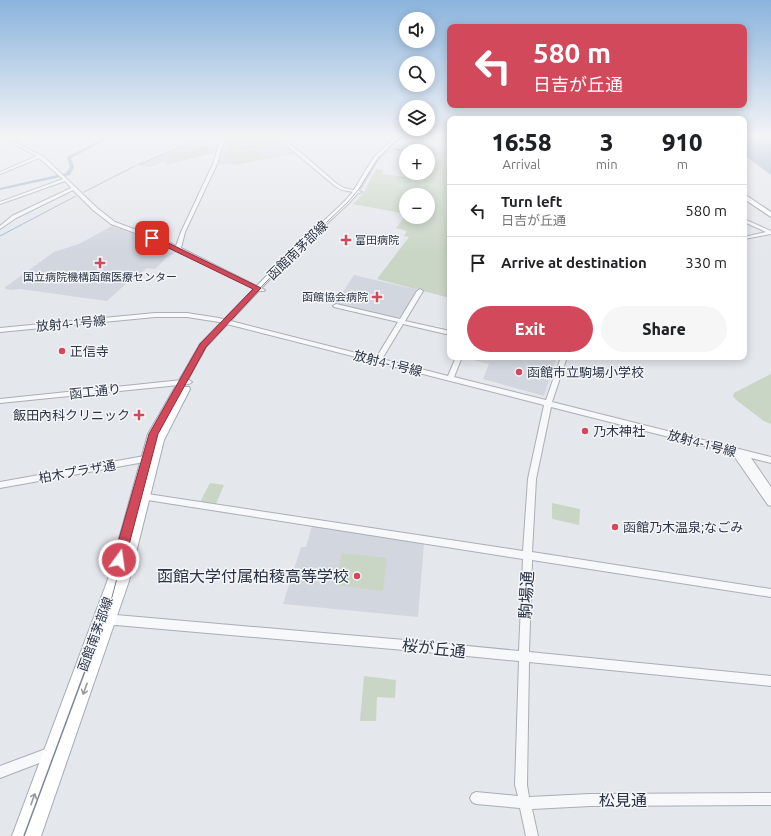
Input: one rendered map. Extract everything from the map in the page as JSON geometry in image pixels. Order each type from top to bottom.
[{"type":"main road","name":"函館南茅部線","points":[[358,192],[368,174]]},
{"type":"main road","name":"函館南茅部線","points":[[20,836],[98,626],[140,496],[150,458],[186,382],[209,347],[228,322],[358,192],[370,174]]},
{"type":"main road","points":[[747,198],[771,215]]},
{"type":"main road","name":"函館南茅部線","points":[[33,836],[123,580],[140,496]]},
{"type":"street","points":[[60,174],[95,209],[114,224],[164,242],[260,289]]},
{"type":"street","points":[[178,249],[183,232],[210,174]]},
{"type":"street","points":[[323,174],[336,185],[358,192]]},
{"type":"street","points":[[0,203],[63,177]]},
{"type":"street","points":[[0,228],[14,217],[74,188]]},
{"type":"street","points":[[747,221],[771,233]]},
{"type":"street","points":[[747,237],[771,233]]},
{"type":"street","points":[[378,360],[420,291]]},
{"type":"street","points":[[336,306],[447,332]]},
{"type":"street","name":"放射4-1号線","points":[[0,330],[168,315],[196,316],[228,322],[771,460]]},
{"type":"street","points":[[450,378],[458,360]]},
{"type":"street","name":"駒場通","points":[[532,836],[521,786],[524,657],[532,479],[548,404],[563,360]]},
{"type":"street","name":"函工通り","points":[[0,401],[186,382]]},
{"type":"street","points":[[735,451],[771,503]]},
{"type":"street","points":[[744,453],[771,493]]},
{"type":"street","name":"柏木プラザ通","points":[[0,485],[150,458]]},
{"type":"street","points":[[140,496],[771,593]]},
{"type":"street","name":"桜が丘通","points":[[98,626],[109,621],[116,620],[317,637],[771,681]]},
{"type":"street","points":[[0,772],[50,753],[63,750]]},
{"type":"street","name":"松見通","points":[[476,798],[525,803],[590,800],[771,799]]},
{"type":"shaded area","name":"国立病院機構函館医療センター","points":[[112,226],[177,252],[166,258],[155,269],[147,268],[132,281],[129,281],[107,301],[20,289],[10,290],[4,288],[54,252],[79,244]]},
{"type":"shaded area","name":"函館協会病院","points":[[354,275],[418,290],[400,317],[395,318],[335,304]]},
{"type":"shaded area","name":"函館市立駒場小学校","points":[[474,360],[556,360],[544,396],[483,379],[489,364]]},
{"type":"shaded area","name":"函館大学付属柏稜高等学校","points":[[312,526],[424,543],[418,617],[283,604],[301,547],[306,547]]},
{"type":"green space","points":[[373,174],[399,176],[399,180],[435,180],[435,174],[447,174],[447,297],[377,279],[409,237],[404,236],[407,231],[396,228],[399,224],[435,224],[435,188],[399,188],[399,213],[353,204],[363,194]]},
{"type":"green space","points":[[771,374],[771,424],[764,421],[736,400],[733,396],[734,393]]},
{"type":"green space","points":[[210,483],[224,485],[216,504],[200,502]]},
{"type":"green space","points":[[552,503],[580,509],[579,525],[552,519]]},
{"type":"green space","points":[[342,553],[387,558],[383,591],[335,585]]},
{"type":"green space","points":[[364,676],[396,680],[395,698],[377,697],[376,721],[360,721]]},
{"type":"waterway","points":[[0,189],[68,174]]},
{"type":"waterway","points":[[84,192],[119,174]]},
{"type":"waterway","points":[[0,236],[76,196]]},
{"type":"tram line","points":[[104,618],[112,597],[155,435],[207,344],[286,261],[348,202],[359,189],[368,174]]},
{"type":"tram line","points":[[24,836],[105,617]]},
{"type":"place","name":"富田病院","points":[[346,240]]},
{"type":"place","name":"国立病院機構函館医療センター","points":[[100,263]]},
{"type":"place","name":"函館協会病院","points":[[377,297]]},
{"type":"place","name":"正信寺","points":[[62,351]]},
{"type":"place","name":"函館市立駒場小学校","points":[[519,372]]},
{"type":"place","name":"飯田內科クリニック","points":[[139,415]]},
{"type":"place","name":"乃木神社","points":[[585,431]]},
{"type":"place","name":"函館乃木温泉;なごみ","points":[[615,527]]},
{"type":"place","name":"函館大学付属柏稜高等学校","points":[[357,576]]},
{"type":"route","points":[[119,560],[153,434],[203,346],[216,330],[257,288],[164,242],[152,238]]}]
